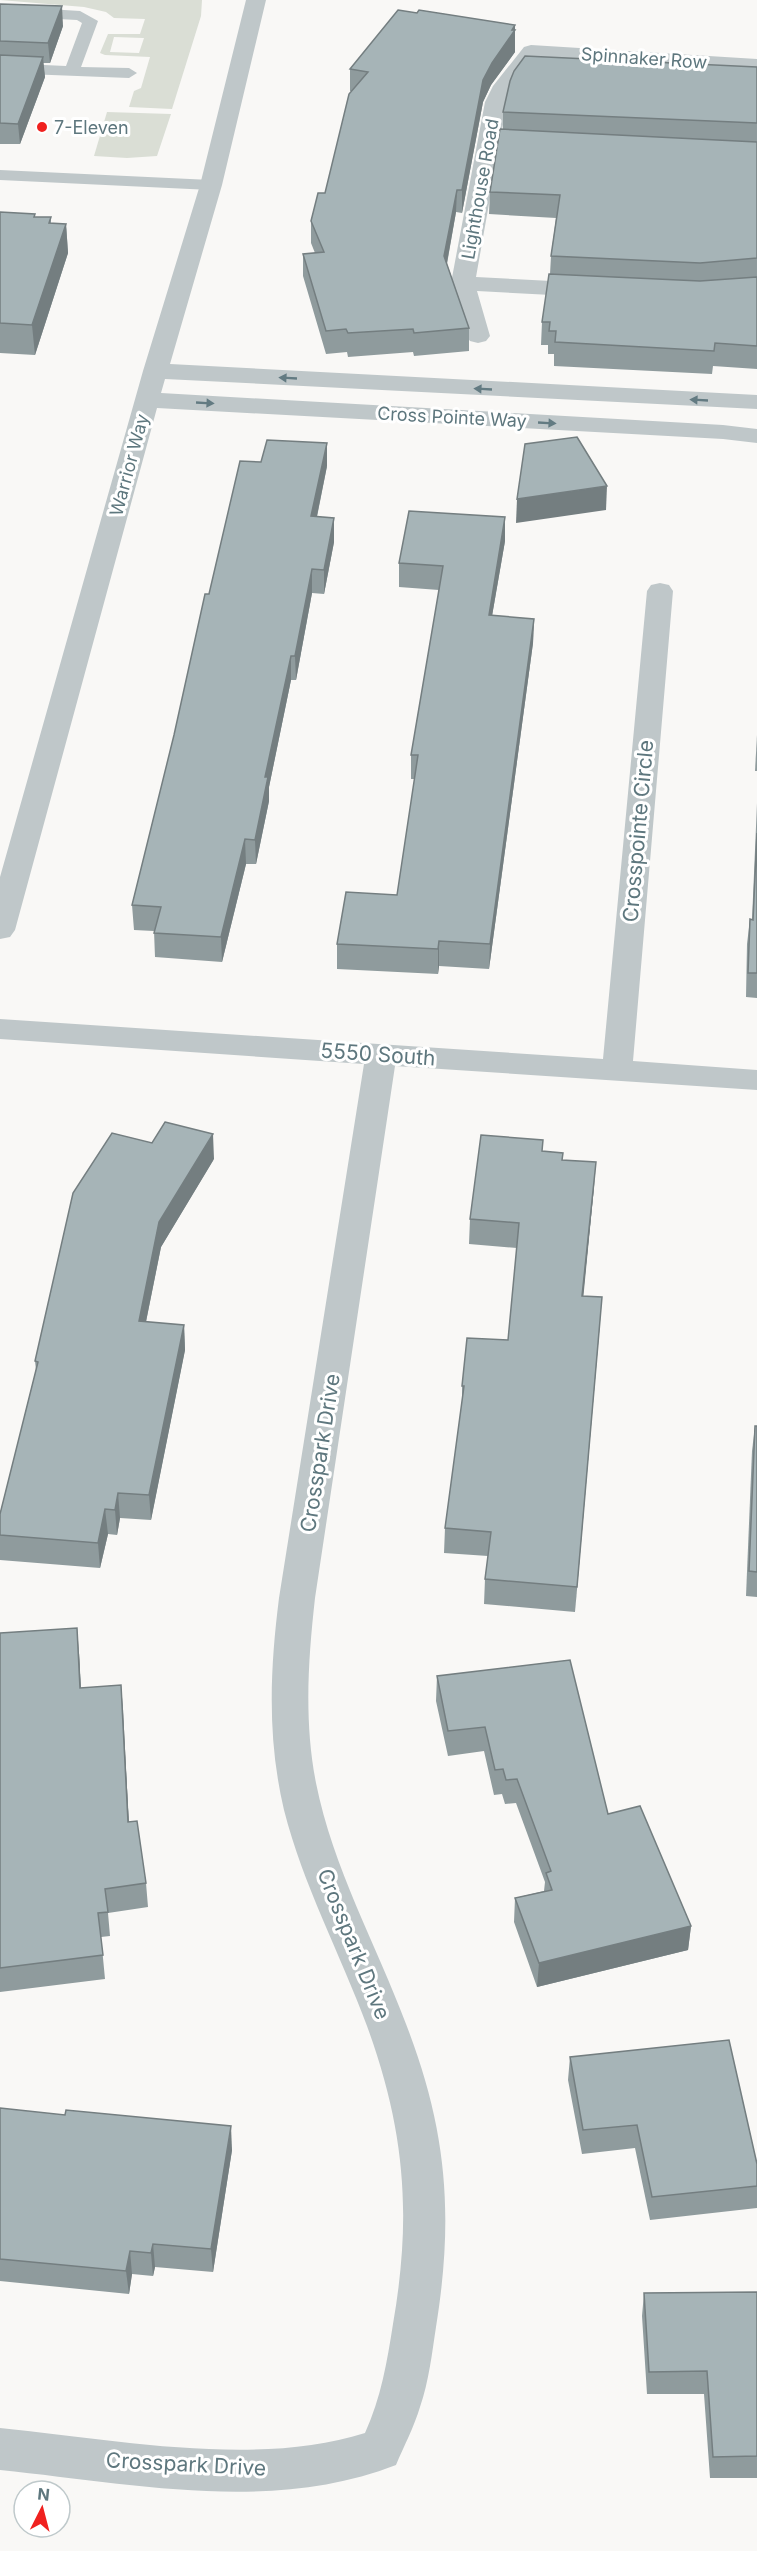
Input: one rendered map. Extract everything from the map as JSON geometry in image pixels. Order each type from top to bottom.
[{"type":"street","name":"Warrior Way","points":[[0,930],[155,371],[211,185],[256,0]]},
{"type":"street","name":"Spinnaker Row","points":[[531,51],[757,65]]},
{"type":"street","name":"Lighthouse Road","points":[[478,336],[463,283],[488,142],[496,102],[501,91],[531,51]]},
{"type":"street","points":[[488,142],[511,143]]},
{"type":"street","points":[[463,283],[616,291]]},
{"type":"street","name":"Cross Pointe Way","points":[[155,371],[757,402]]},
{"type":"street","name":"Cross Pointe Way","points":[[147,400],[757,436]]},
{"type":"street","name":"Crosspointe Circle","points":[[617,1070],[660,591]]},
{"type":"street","name":"5550 South","points":[[0,1029],[757,1080]]},
{"type":"street","name":"Crosspark Drive","points":[[0,2449],[208,2469],[267,2470],[326,2465],[380,2450],[399,2407],[413,2339],[426,2244],[423,2166],[414,2113],[397,2054],[363,1965],[327,1881],[310,1828],[297,1775],[291,1726],[289,1681],[297,1598],[381,1054]]},
{"type":"lane","points":[[0,11],[20,19],[58,20],[80,16],[90,21],[72,71]]},
{"type":"lane","points":[[2,63],[42,62],[72,71],[129,73]]},
{"type":"lane","points":[[0,175],[211,185]]},
{"type":"shaded area","points":[[0,0],[202,0],[201,16],[172,109],[129,107],[134,91],[141,88],[150,57],[100,53],[108,34],[140,34],[145,19],[114,18],[106,12],[84,7]],"holes":[[[114,37],[144,38],[139,53],[110,52]]]},
{"type":"shaded area","points":[[107,112],[171,114],[157,156],[127,158],[94,156]]},
{"type":"building","points":[[0,4],[62,6],[48,43],[0,41]]},
{"type":"building","points":[[398,10],[417,13],[419,10],[515,25],[512,30],[515,30],[483,80],[462,190],[457,190],[444,256],[469,328],[414,333],[413,329],[348,333],[346,329],[326,331],[303,254],[324,252],[311,221],[318,193],[325,193],[349,94],[368,72],[350,69]]},
{"type":"building","points":[[0,55],[43,57],[18,124],[0,123]]},
{"type":"building","points":[[525,56],[757,67],[757,123],[503,112],[510,81]]},
{"type":"building","points":[[500,129],[757,142],[757,258],[700,263],[551,256],[560,195],[490,192]]},
{"type":"building","points":[[0,212],[35,214],[34,217],[51,217],[49,223],[66,224],[32,325],[0,323]]},
{"type":"building","points":[[549,274],[700,281],[757,277],[757,346],[715,343],[714,351],[555,342],[556,331],[549,331],[550,322],[542,322]]},
{"type":"building","points":[[577,437],[607,486],[517,499],[525,444]]},
{"type":"building","points":[[267,440],[327,443],[311,516],[334,518],[324,570],[312,569],[295,656],[291,656],[265,777],[268,777],[255,840],[245,839],[221,937],[154,933],[161,907],[132,905],[174,735],[205,594],[209,594],[240,461],[261,462]]},
{"type":"building","points":[[409,511],[505,517],[489,615],[534,619],[490,944],[439,941],[438,949],[337,944],[346,892],[397,895],[418,755],[411,755],[443,566],[399,563]]},
{"type":"building","points":[[757,833],[757,973],[748,973],[750,919],[753,920]]},
{"type":"building","points":[[165,1122],[213,1134],[159,1222],[139,1321],[184,1325],[149,1495],[118,1493],[115,1510],[105,1509],[98,1543],[0,1535],[0,1514],[38,1362],[35,1361],[73,1193],[112,1133],[152,1143]]},
{"type":"building","points":[[481,1135],[543,1140],[542,1151],[563,1153],[562,1160],[596,1162],[582,1296],[602,1297],[577,1587],[485,1579],[491,1532],[445,1528],[464,1386],[462,1386],[467,1338],[508,1340],[519,1223],[470,1219]]},
{"type":"building","points":[[755,1426],[757,1426],[757,1572],[749,1571]]},
{"type":"building","points":[[77,1628],[80,1688],[121,1685],[128,1822],[137,1821],[146,1883],[105,1889],[108,1912],[98,1913],[103,1955],[0,1968],[0,1633]]},
{"type":"building","points":[[570,1660],[608,1814],[640,1806],[691,1926],[539,1963],[515,1898],[552,1890],[546,1873],[551,1871],[517,1779],[506,1780],[503,1769],[495,1770],[485,1727],[448,1731],[437,1676]]},
{"type":"building","points":[[729,2040],[757,2164],[757,2186],[652,2197],[637,2125],[583,2130],[570,2057]]},
{"type":"building","points":[[0,2108],[65,2115],[66,2110],[231,2126],[211,2249],[153,2244],[151,2253],[130,2251],[126,2271],[0,2259]]},
{"type":"building","points":[[757,2292],[757,2456],[713,2457],[707,2371],[649,2372],[644,2293]]},
{"type":"place","name":"7-Eleven","points":[[42,127]]}]
